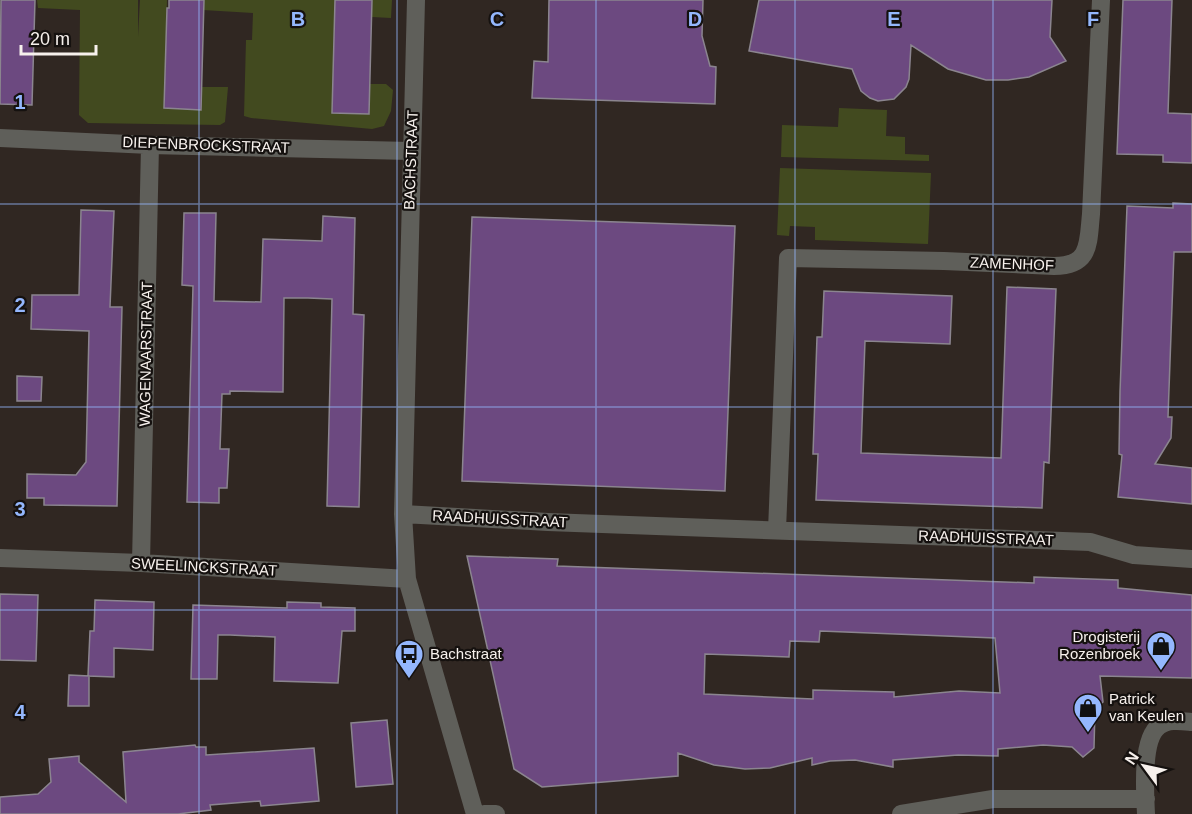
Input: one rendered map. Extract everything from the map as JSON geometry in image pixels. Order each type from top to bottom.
[{"type":"street","name":"BACHSTRAAT","points":[[416,0],[403,514],[407,579],[475,814]]},
{"type":"street","name":"ZAMENHOF","points":[[777,530],[788,258],[1054,266],[1070,265],[1082,258],[1087,249],[1091,214],[1101,0]]},
{"type":"street","name":"DIEPENBROCKSTRAAT","points":[[0,138],[411,151]]},
{"type":"street","name":"WAGENAARSTRAAT","points":[[141,563],[150,144]]},
{"type":"street","name":"RAADHUISSTRAAT","points":[[403,514],[548,522],[1090,542],[1134,555],[1192,559]]},
{"type":"street","name":"SWEELINCKSTRAAT","points":[[0,558],[141,563],[407,579]]},
{"type":"street","points":[[902,814],[993,799],[1146,806],[1148,745],[1152,734],[1168,721],[1192,722]]},
{"type":"street","points":[[484,814],[496,814]]},
{"type":"green space","points":[[37,0],[138,0],[138,37],[140,0],[167,0],[164,108],[200,109],[201,87],[228,87],[225,122],[220,125],[88,123],[79,115],[80,10],[38,8]]},
{"type":"green space","points":[[204,0],[335,0],[332,113],[369,114],[370,84],[386,84],[393,90],[391,111],[384,126],[372,129],[244,116],[246,40],[252,40],[253,13],[203,10]]},
{"type":"green space","points":[[372,0],[392,0],[391,18],[372,17]]},
{"type":"green space","points":[[839,108],[887,110],[886,136],[905,137],[905,154],[929,155],[929,161],[781,157],[782,125],[838,127]]},
{"type":"green space","points":[[780,168],[931,173],[928,244],[815,240],[815,227],[790,226],[789,236],[777,235]]},
{"type":"building","points":[[1,0],[35,0],[32,105],[0,104]]},
{"type":"building","points":[[169,0],[204,0],[201,110],[164,108]]},
{"type":"building","points":[[335,0],[372,0],[369,114],[332,113]]},
{"type":"building","points":[[549,0],[703,0],[702,36],[710,66],[716,67],[715,104],[532,98],[534,61],[548,62]]},
{"type":"building","points":[[759,0],[1052,0],[1050,37],[1066,61],[1029,77],[986,80],[948,69],[911,45],[909,79],[906,87],[894,99],[878,101],[861,91],[852,69],[749,51]]},
{"type":"building","points":[[1123,0],[1172,0],[1168,113],[1192,114],[1192,163],[1163,162],[1163,155],[1117,154]]},
{"type":"building","points":[[1173,203],[1192,204],[1192,252],[1174,252],[1168,417],[1172,417],[1171,438],[1155,464],[1192,468],[1192,504],[1118,497],[1122,455],[1119,454],[1120,392],[1127,206],[1173,208]]},
{"type":"building","points":[[81,210],[114,211],[110,307],[122,307],[117,506],[44,505],[44,498],[27,498],[27,474],[76,475],[86,462],[89,331],[31,329],[32,295],[79,295]]},
{"type":"building","points":[[184,213],[216,213],[214,301],[261,302],[263,239],[322,241],[323,216],[355,218],[353,314],[364,315],[359,507],[327,506],[332,299],[308,298],[284,298],[283,392],[230,391],[230,394],[222,394],[220,449],[229,449],[227,488],[219,488],[219,503],[187,502],[193,286],[182,285]]},
{"type":"building","points":[[472,217],[735,226],[725,491],[462,481]]},
{"type":"building","points":[[1007,287],[1056,289],[1049,463],[1044,462],[1042,508],[816,500],[818,454],[813,454],[817,337],[822,337],[824,291],[952,296],[950,344],[865,341],[861,453],[1001,458]]},
{"type":"building","points":[[17,376],[42,377],[41,401],[17,401]]},
{"type":"building","points":[[467,556],[558,559],[557,566],[1034,583],[1034,577],[1118,580],[1118,588],[1192,595],[1192,678],[1100,676],[1103,702],[1095,709],[1094,748],[1083,757],[1072,747],[1043,745],[998,749],[998,756],[958,755],[893,760],[893,767],[855,760],[830,761],[812,765],[812,758],[770,768],[745,769],[714,765],[678,753],[678,776],[542,787],[514,769]],"holes":[[[820,631],[995,638],[1000,693],[959,691],[894,697],[894,692],[813,690],[813,699],[704,694],[705,654],[789,657],[790,641],[819,642]]]},
{"type":"building","points":[[0,594],[38,595],[36,661],[0,660]]},
{"type":"building","points":[[95,600],[154,602],[153,650],[114,648],[114,677],[88,676],[90,631],[94,631]]},
{"type":"building","points":[[287,602],[321,603],[321,607],[355,608],[355,631],[342,631],[338,683],[274,681],[275,637],[230,635],[218,635],[217,679],[191,679],[193,605],[287,608]]},
{"type":"building","points":[[69,675],[89,676],[89,706],[68,706]]},
{"type":"building","points":[[387,720],[393,784],[356,787],[351,723]]},
{"type":"building","points":[[195,745],[206,747],[206,755],[314,748],[319,801],[261,806],[260,801],[210,805],[211,810],[178,814],[0,814],[0,797],[38,794],[51,782],[49,759],[79,756],[79,762],[126,802],[123,752]]},
{"type":"place","name":"Drogisterij Rozenbroek","points":[[1161,672]]},
{"type":"place","name":"Bachstraat","points":[[409,680]]},
{"type":"place","name":"Patrick van Keulen","points":[[1088,734]]}]
